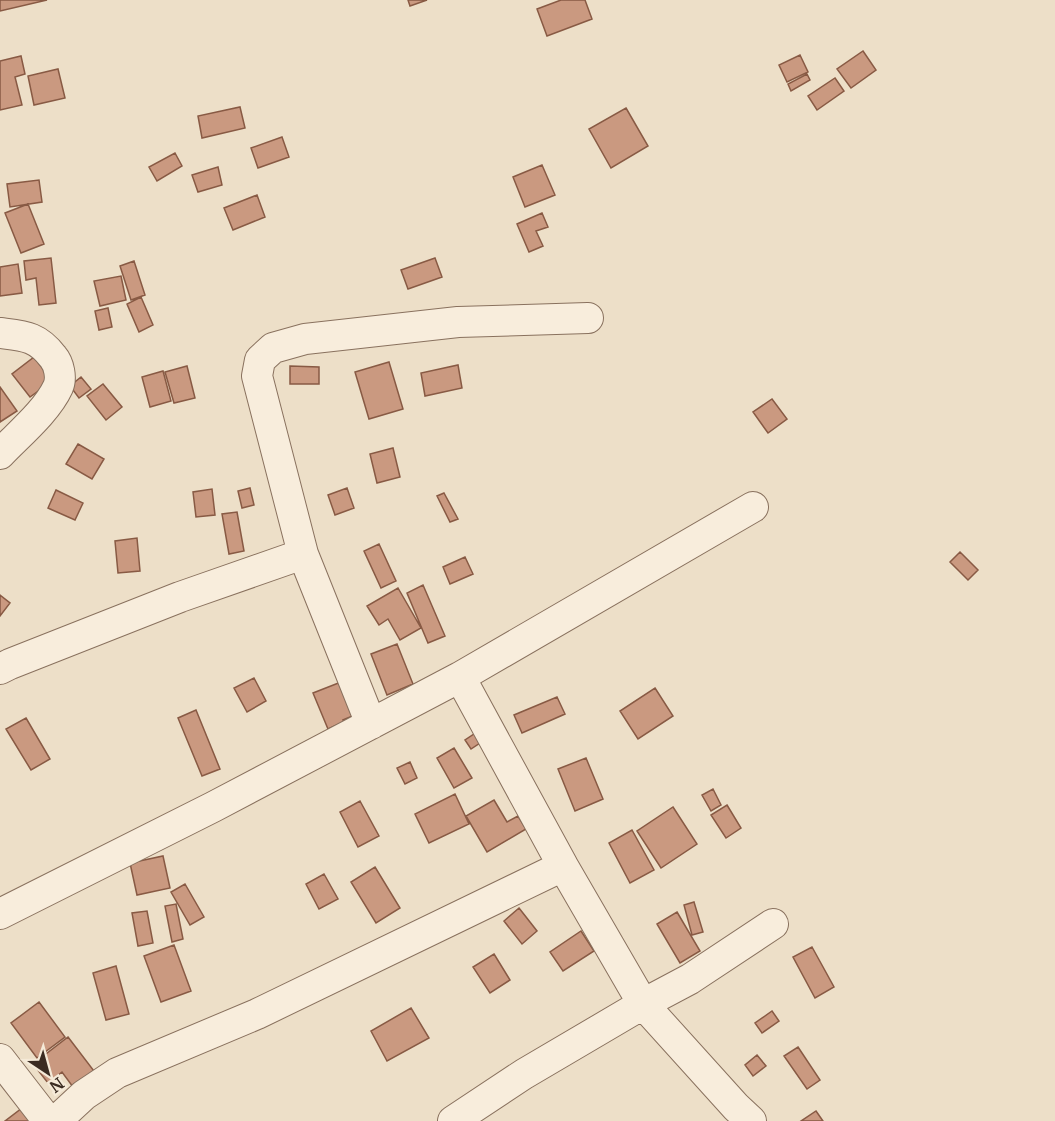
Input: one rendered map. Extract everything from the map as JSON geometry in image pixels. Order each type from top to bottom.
[{"type":"street","points":[[371,724],[303,554],[258,376],[260,360],[273,348],[305,339],[458,322],[588,318]]},
{"type":"street","points":[[0,333],[23,336],[43,345],[56,360],[60,372],[59,386],[42,411],[0,454]]},
{"type":"street","points":[[0,914],[213,807],[460,677],[753,507]]},
{"type":"street","points":[[0,669],[180,597],[303,554]]},
{"type":"street","points":[[460,677],[563,866],[643,1004],[751,1121]]},
{"type":"street","points":[[56,1121],[84,1095],[117,1073],[258,1014],[563,866]]},
{"type":"street","points":[[453,1121],[524,1074],[690,979],[773,924]]},
{"type":"street","points":[[0,1059],[48,1121]]},
{"type":"building","points":[[0,0],[47,0],[0,11]]},
{"type":"building","points":[[408,0],[427,0],[410,6]]},
{"type":"building","points":[[561,0],[585,0],[592,19],[547,36],[537,9]]},
{"type":"building","points":[[863,51],[876,70],[851,88],[837,69]]},
{"type":"building","points":[[800,55],[808,72],[787,82],[779,65]]},
{"type":"building","points":[[800,55],[808,72],[787,82],[779,65]]},
{"type":"building","points":[[21,56],[25,74],[15,77],[22,105],[0,110],[0,61]]},
{"type":"building","points":[[58,69],[65,98],[34,105],[28,76]]},
{"type":"building","points":[[58,69],[65,98],[34,105],[28,76]]},
{"type":"building","points":[[807,74],[810,80],[791,91],[788,84]]},
{"type":"building","points":[[807,74],[810,80],[791,91],[788,84]]},
{"type":"building","points":[[835,78],[844,91],[817,110],[808,96]]},
{"type":"building","points":[[835,78],[844,91],[817,110],[808,96]]},
{"type":"building","points":[[240,107],[245,128],[202,138],[198,116]]},
{"type":"building","points":[[626,108],[648,146],[611,168],[589,129]]},
{"type":"building","points":[[282,137],[289,157],[258,168],[251,148]]},
{"type":"building","points":[[282,137],[289,157],[258,168],[251,148]]},
{"type":"building","points":[[175,153],[182,166],[157,181],[149,167]]},
{"type":"building","points":[[542,165],[555,195],[525,207],[513,177]]},
{"type":"building","points":[[218,167],[222,185],[198,192],[192,175]]},
{"type":"building","points":[[218,167],[222,185],[198,192],[192,175]]},
{"type":"building","points":[[39,180],[42,202],[10,207],[7,184]]},
{"type":"building","points":[[257,195],[265,217],[233,230],[224,208]]},
{"type":"building","points":[[257,195],[265,217],[233,230],[224,208]]},
{"type":"building","points":[[28,204],[44,244],[21,253],[5,213]]},
{"type":"building","points":[[542,213],[548,227],[536,231],[543,246],[529,252],[517,224]]},
{"type":"building","points":[[51,258],[56,303],[39,305],[36,278],[26,280],[24,261]]},
{"type":"building","points":[[435,258],[442,277],[408,289],[401,270]]},
{"type":"building","points":[[134,261],[145,295],[131,300],[120,266]]},
{"type":"building","points":[[134,261],[145,295],[131,300],[120,266]]},
{"type":"building","points":[[18,264],[22,293],[0,296],[0,267]]},
{"type":"building","points":[[18,264],[22,293],[0,296],[0,267]]},
{"type":"building","points":[[121,276],[126,300],[100,306],[94,281]]},
{"type":"building","points":[[121,276],[126,300],[100,306],[94,281]]},
{"type":"building","points":[[141,297],[153,325],[139,332],[127,304]]},
{"type":"building","points":[[108,308],[112,327],[99,330],[95,311]]},
{"type":"building","points":[[34,357],[52,381],[30,397],[12,374]]},
{"type":"building","points":[[389,362],[403,409],[369,419],[355,372]]},
{"type":"building","points":[[458,365],[462,388],[425,396],[421,373]]},
{"type":"building","points":[[458,365],[462,388],[425,396],[421,373]]},
{"type":"building","points":[[187,366],[195,398],[174,403],[165,372]]},
{"type":"building","points":[[290,366],[319,367],[319,384],[290,384]]},
{"type":"building","points":[[163,371],[171,401],[150,407],[142,377]]},
{"type":"building","points":[[163,371],[171,401],[150,407],[142,377]]},
{"type":"building","points":[[81,377],[91,389],[79,398],[70,386]]},
{"type":"building","points":[[103,384],[122,407],[106,420],[87,396]]},
{"type":"building","points":[[0,387],[17,411],[0,422]]},
{"type":"building","points":[[0,387],[17,411],[0,422]]},
{"type":"building","points":[[772,399],[787,419],[768,433],[753,412]]},
{"type":"building","points":[[78,444],[104,459],[92,479],[66,464]]},
{"type":"building","points":[[78,444],[104,459],[92,479],[66,464]]},
{"type":"building","points":[[393,448],[400,477],[377,483],[370,454]]},
{"type":"building","points":[[250,488],[254,505],[242,508],[238,491]]},
{"type":"building","points":[[250,488],[254,505],[242,508],[238,491]]},
{"type":"building","points":[[347,488],[354,508],[335,515],[328,495]]},
{"type":"building","points":[[347,488],[354,508],[335,515],[328,495]]},
{"type":"building","points":[[212,489],[215,515],[196,517],[193,492]]},
{"type":"building","points":[[56,490],[83,503],[75,520],[48,508]]},
{"type":"building","points":[[56,490],[83,503],[75,520],[48,508]]},
{"type":"building","points":[[444,493],[458,519],[450,522],[437,496]]},
{"type":"building","points":[[237,512],[244,551],[229,554],[222,514]]},
{"type":"building","points":[[137,538],[140,571],[118,573],[115,541]]},
{"type":"building","points":[[379,544],[396,581],[381,588],[364,551]]},
{"type":"building","points":[[960,552],[978,570],[968,580],[950,562]]},
{"type":"building","points":[[960,552],[978,570],[968,580],[950,562]]},
{"type":"building","points":[[465,557],[473,574],[450,584],[443,567]]},
{"type":"building","points":[[465,557],[473,574],[450,584],[443,567]]},
{"type":"building","points":[[423,585],[445,636],[428,643],[407,593]]},
{"type":"building","points":[[398,588],[421,628],[400,640],[388,619],[379,625],[367,606]]},
{"type":"building","points":[[398,588],[421,628],[400,640],[388,619],[379,625],[367,606]]},
{"type":"building","points":[[0,595],[10,603],[0,616]]},
{"type":"building","points":[[397,644],[413,684],[387,695],[371,654]]},
{"type":"building","points":[[254,678],[266,701],[247,712],[234,688]]},
{"type":"building","points":[[341,682],[355,715],[328,729],[313,693]]},
{"type":"building","points":[[655,688],[673,716],[638,739],[620,711]]},
{"type":"building","points":[[655,688],[673,716],[638,739],[620,711]]},
{"type":"building","points":[[557,697],[565,714],[522,733],[514,715]]},
{"type":"building","points":[[557,697],[565,714],[522,733],[514,715]]},
{"type":"building","points":[[196,710],[220,769],[202,776],[178,718]]},
{"type":"building","points":[[26,718],[50,759],[31,770],[6,729]]},
{"type":"building","points":[[477,732],[483,741],[471,749],[465,740]]},
{"type":"building","points":[[477,732],[483,741],[471,749],[465,740]]},
{"type":"building","points":[[454,748],[472,778],[454,788],[437,758]]},
{"type":"building","points":[[586,758],[603,799],[575,811],[558,769]]},
{"type":"building","points":[[586,758],[603,799],[575,811],[558,769]]},
{"type":"building","points":[[410,762],[417,778],[405,784],[397,768]]},
{"type":"building","points":[[713,789],[721,805],[711,811],[702,795]]},
{"type":"building","points":[[455,794],[469,824],[429,843],[415,814]]},
{"type":"building","points":[[494,800],[507,822],[518,816],[526,829],[487,852],[466,816]]},
{"type":"building","points":[[360,801],[379,836],[358,847],[340,812]]},
{"type":"building","points":[[360,801],[379,836],[358,847],[340,812]]},
{"type":"building","points":[[727,805],[741,828],[726,838],[711,815]]},
{"type":"building","points":[[727,805],[741,828],[726,838],[711,815]]},
{"type":"building","points":[[673,807],[697,844],[661,868],[637,831]]},
{"type":"building","points":[[632,830],[654,870],[630,883],[609,843]]},
{"type":"building","points":[[163,856],[170,888],[137,895],[130,863]]},
{"type":"building","points":[[163,856],[170,888],[137,895],[130,863]]},
{"type":"building","points":[[375,867],[400,908],[376,923],[351,882]]},
{"type":"building","points":[[324,874],[338,899],[319,909],[306,884]]},
{"type":"building","points":[[185,884],[204,917],[190,925],[171,892]]},
{"type":"building","points":[[694,902],[703,932],[692,935],[684,905]]},
{"type":"building","points":[[176,904],[183,939],[172,942],[165,906]]},
{"type":"building","points":[[519,908],[537,931],[522,944],[504,921]]},
{"type":"building","points":[[147,911],[153,943],[138,946],[132,913]]},
{"type":"building","points":[[147,911],[153,943],[138,946],[132,913]]},
{"type":"building","points":[[677,912],[700,951],[680,963],[657,924]]},
{"type":"building","points":[[581,931],[594,951],[563,971],[550,952]]},
{"type":"building","points":[[174,945],[191,991],[161,1002],[144,956]]},
{"type":"building","points":[[812,947],[834,987],[815,998],[793,957]]},
{"type":"building","points":[[812,947],[834,987],[815,998],[793,957]]},
{"type":"building","points":[[494,954],[510,980],[490,993],[473,967]]},
{"type":"building","points":[[494,954],[510,980],[490,993],[473,967]]},
{"type":"building","points":[[116,966],[129,1014],[106,1020],[93,973]]},
{"type":"building","points":[[116,966],[129,1014],[106,1020],[93,973]]},
{"type":"building","points":[[39,1002],[65,1037],[37,1058],[11,1023]]},
{"type":"building","points":[[411,1008],[429,1038],[387,1061],[371,1031]]},
{"type":"building","points":[[772,1011],[779,1021],[762,1033],[755,1023]]},
{"type":"building","points":[[772,1011],[779,1021],[762,1033],[755,1023]]},
{"type":"building","points":[[68,1037],[94,1071],[73,1087],[62,1072],[48,1083],[33,1064]]},
{"type":"building","points":[[68,1037],[94,1071],[73,1087],[62,1072],[48,1083],[33,1064]]},
{"type":"building","points":[[798,1047],[820,1080],[807,1089],[784,1056]]},
{"type":"building","points":[[757,1055],[766,1066],[753,1076],[745,1065]]},
{"type":"building","points":[[26,1105],[38,1121],[5,1121]]},
{"type":"building","points":[[26,1105],[38,1121],[5,1121]]},
{"type":"building","points":[[816,1111],[823,1121],[801,1121]]}]
